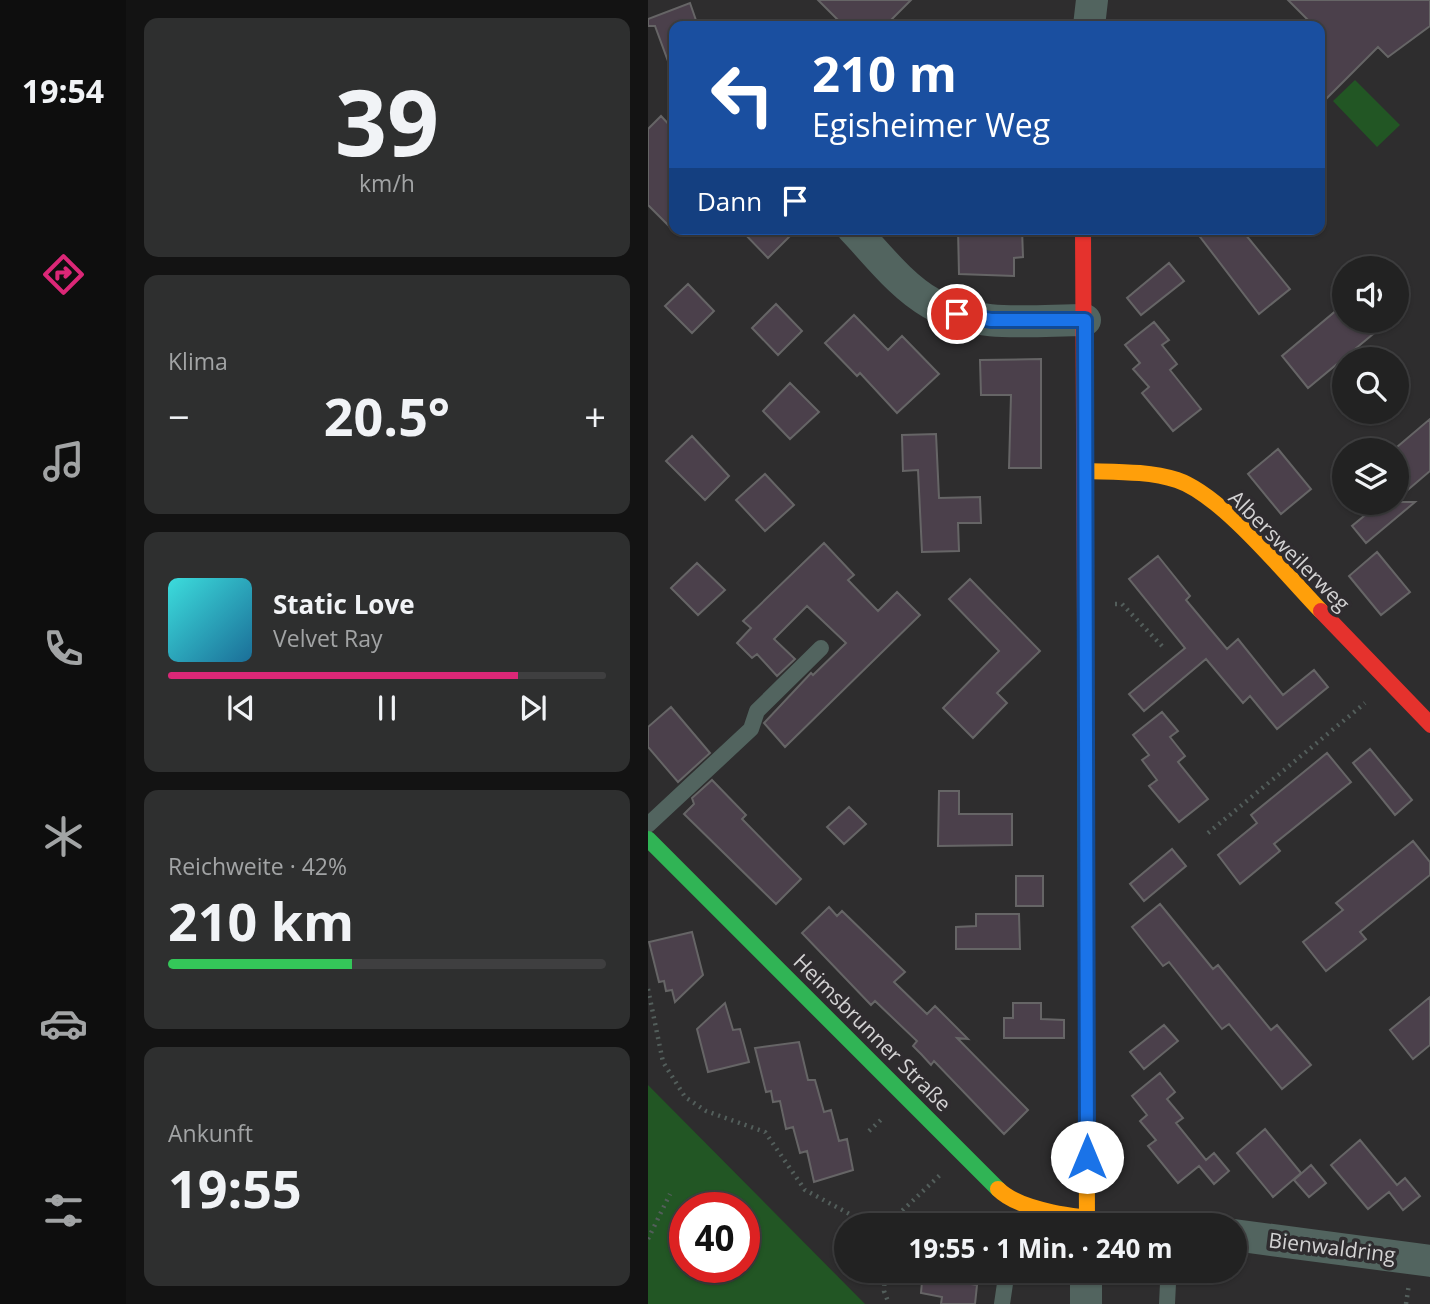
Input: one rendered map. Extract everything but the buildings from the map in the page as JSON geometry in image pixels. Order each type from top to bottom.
[{"type":"street","points":[[1090,21],[1092,0]]},
{"type":"street","points":[[859,235],[908,286],[931,303],[957,314],[991,320],[1085,320]]},
{"type":"street","points":[[1083,235],[1087,1213]]},
{"type":"street","name":"Albersweilerweg","points":[[1086,471],[1142,472],[1180,481],[1220,507],[1430,725]]},
{"type":"street","name":"Heimsbrunner Straße","points":[[648,839],[1016,1208],[1051,1213]]},
{"type":"street","name":"Bienwaldring","points":[[1247,1237],[1420,1269]]},
{"type":"street","points":[[1086,1283],[1086,1304]]},
{"type":"lane","points":[[648,825],[751,729],[757,711],[821,648]]},
{"type":"lane","points":[[1002,1304],[1005,1283]]},
{"type":"lane","points":[[1165,1283],[1167,1304]]},
{"type":"path","points":[[1104,604],[1122,604],[1162,646]]},
{"type":"path","points":[[1209,833],[1374,695]]},
{"type":"path","points":[[648,989],[663,1062],[685,1097],[706,1111],[765,1132],[805,1190],[848,1213]]},
{"type":"path","points":[[869,1131],[877,1123]]},
{"type":"path","points":[[899,1213],[946,1168]]},
{"type":"path","points":[[648,1239],[669,1196]]},
{"type":"path","points":[[1406,1304],[1420,1269]]},
{"type":"path","points":[[884,1283],[889,1304]]},
{"type":"green space","points":[[1355,80],[1400,125],[1377,147],[1333,101]]},
{"type":"green space","points":[[648,1085],[754,1192],[669,1192],[669,1283],[760,1283],[760,1198],[834,1273],[834,1283],[844,1283],[865,1304],[648,1304]]},
{"type":"traffic: fast","points":[[1085,631],[1086,953]]},
{"type":"traffic: fast","points":[[648,839],[998,1189]]},
{"type":"traffic: slow","points":[[1086,471],[1155,475],[1177,480],[1195,489],[1233,519],[1321,611]]},
{"type":"traffic: slow","points":[[1086,953],[1087,1213]]},
{"type":"traffic: slow","points":[[998,1189],[1011,1199],[1054,1213]]},
{"type":"traffic: jam","points":[[1083,235],[1085,631]]},
{"type":"traffic: jam","points":[[1321,611],[1431,725]]},
{"type":"route","points":[[957,314],[991,320],[1085,320],[1087,1157]]}]
